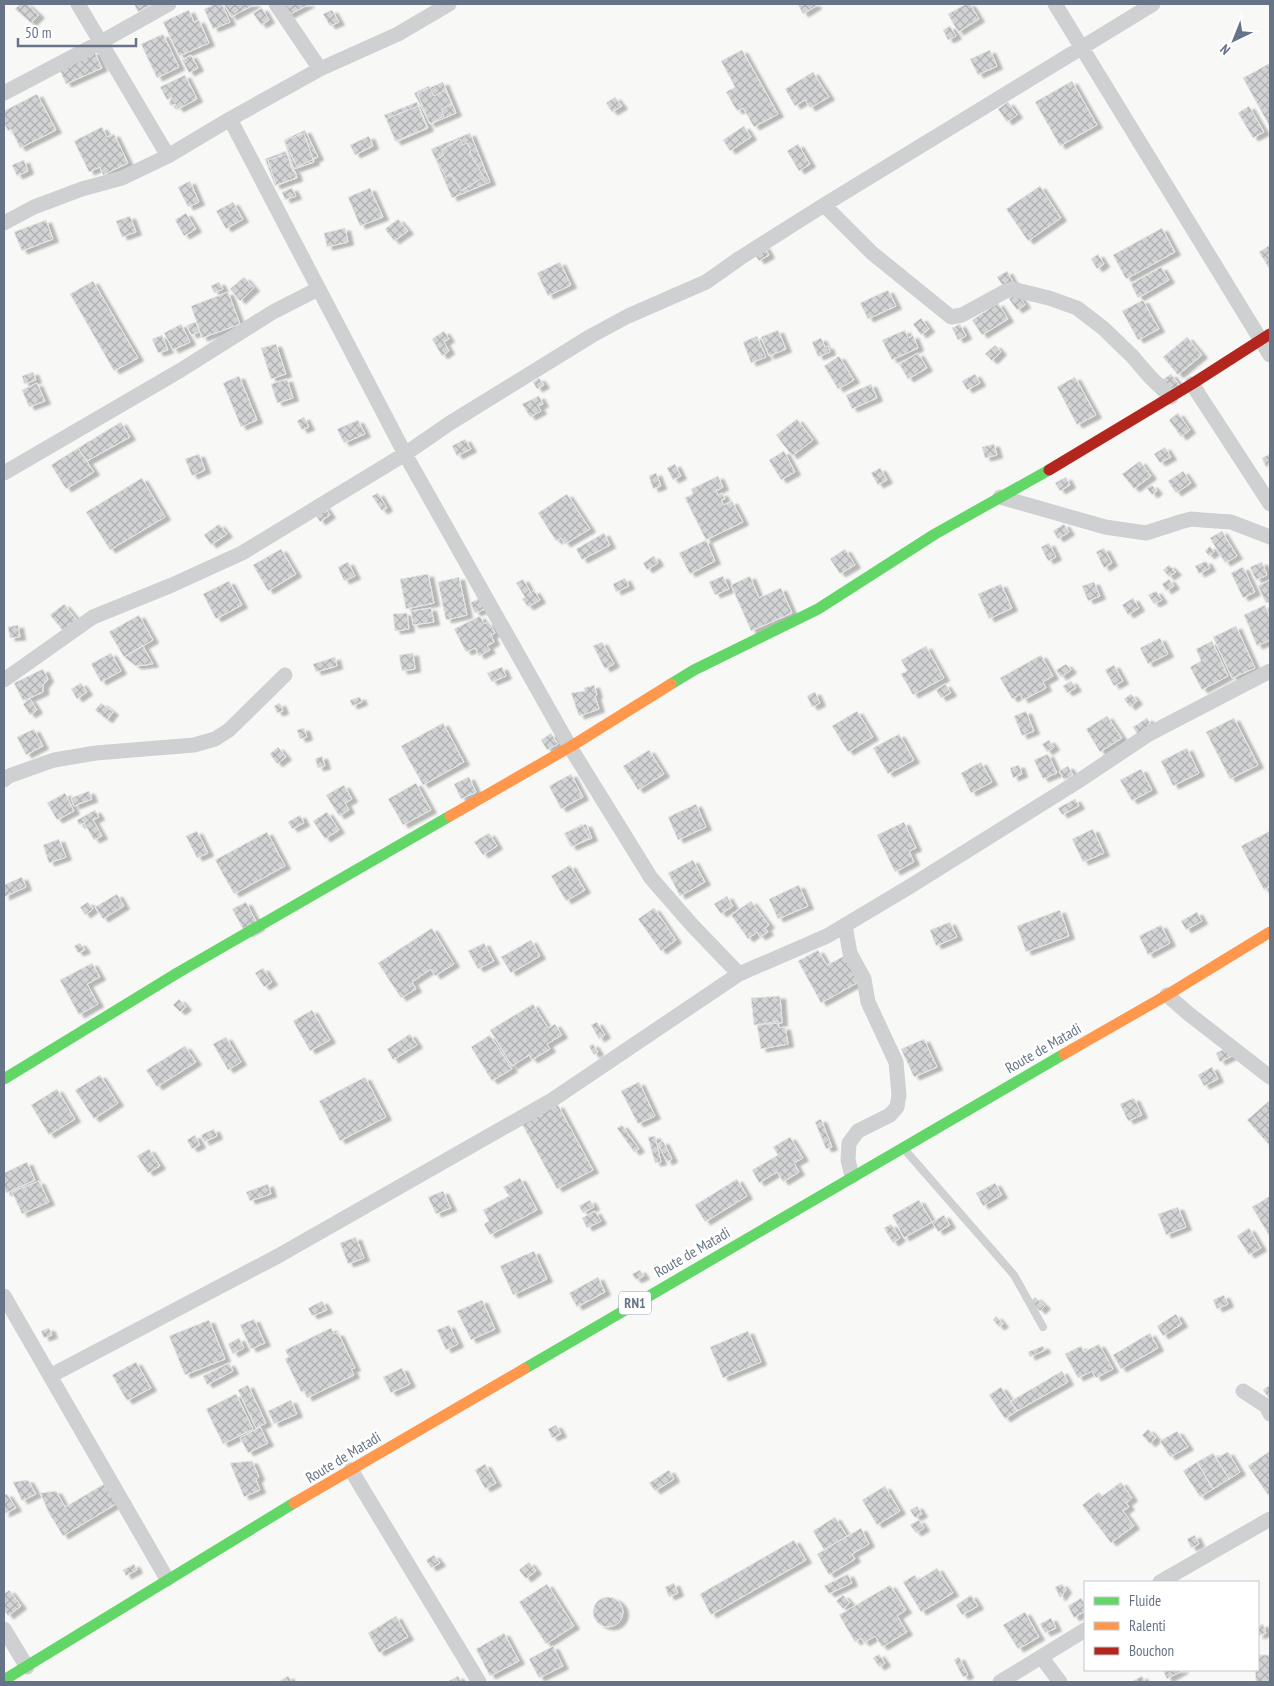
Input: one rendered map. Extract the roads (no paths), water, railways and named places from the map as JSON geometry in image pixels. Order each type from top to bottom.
[{"type":"main road","points":[[4,1079],[180,972],[570,747],[694,670],[818,609],[935,534],[1064,461],[1171,397],[1266,336]]},
{"type":"main road","name":"Route de Matadi","points":[[4,1680],[351,1470],[852,1176],[1167,995],[1270,932]]},
{"type":"street","points":[[78,4],[168,156]]},
{"type":"street","points":[[4,93],[169,4]]},
{"type":"street","points":[[276,4],[320,69]]},
{"type":"street","points":[[4,223],[34,207],[82,189],[122,178],[168,156],[320,69],[398,34],[449,4]]},
{"type":"street","points":[[1055,4],[1266,336],[1270,355]]},
{"type":"street","points":[[4,680],[93,617],[172,585],[242,553],[405,454],[450,423],[591,336],[628,316],[706,282],[740,258],[824,205],[1153,4]]},
{"type":"street","points":[[230,119],[405,454],[570,747],[651,878],[739,974]]},
{"type":"street","points":[[824,205],[872,253],[951,317],[962,315],[1012,289],[1049,298],[1077,308],[1103,328],[1171,397]]},
{"type":"street","points":[[4,474],[181,370],[273,312],[318,289]]},
{"type":"street","points":[[1192,384],[1270,504]]},
{"type":"street","points":[[1000,497],[1105,527],[1146,532],[1185,521],[1202,520],[1231,522],[1270,537]]},
{"type":"street","points":[[50,1376],[278,1256],[552,1100],[739,974],[827,936],[1077,782],[1149,734],[1270,671]]},
{"type":"street","points":[[4,780],[9,776],[54,760],[96,754],[194,746],[215,739],[229,730],[285,675]]},
{"type":"street","points":[[846,925],[850,953],[864,980],[868,1002],[896,1062],[899,1095],[897,1107],[890,1115],[858,1131],[849,1143],[848,1160],[852,1176]]},
{"type":"street","points":[[1167,995],[1270,1077]]},
{"type":"street","points":[[4,1296],[168,1580]]},
{"type":"street","points":[[1243,1390],[1266,1406],[1270,1414]]},
{"type":"street","points":[[351,1470],[480,1682]]},
{"type":"street","points":[[1162,1581],[1270,1519]]},
{"type":"street","points":[[4,1630],[27,1667]]},
{"type":"street","points":[[1000,1682],[1084,1631]]},
{"type":"street","points":[[1042,1658],[1060,1682]]},
{"type":"lane","points":[[902,1147],[1014,1275],[1043,1327]]}]
